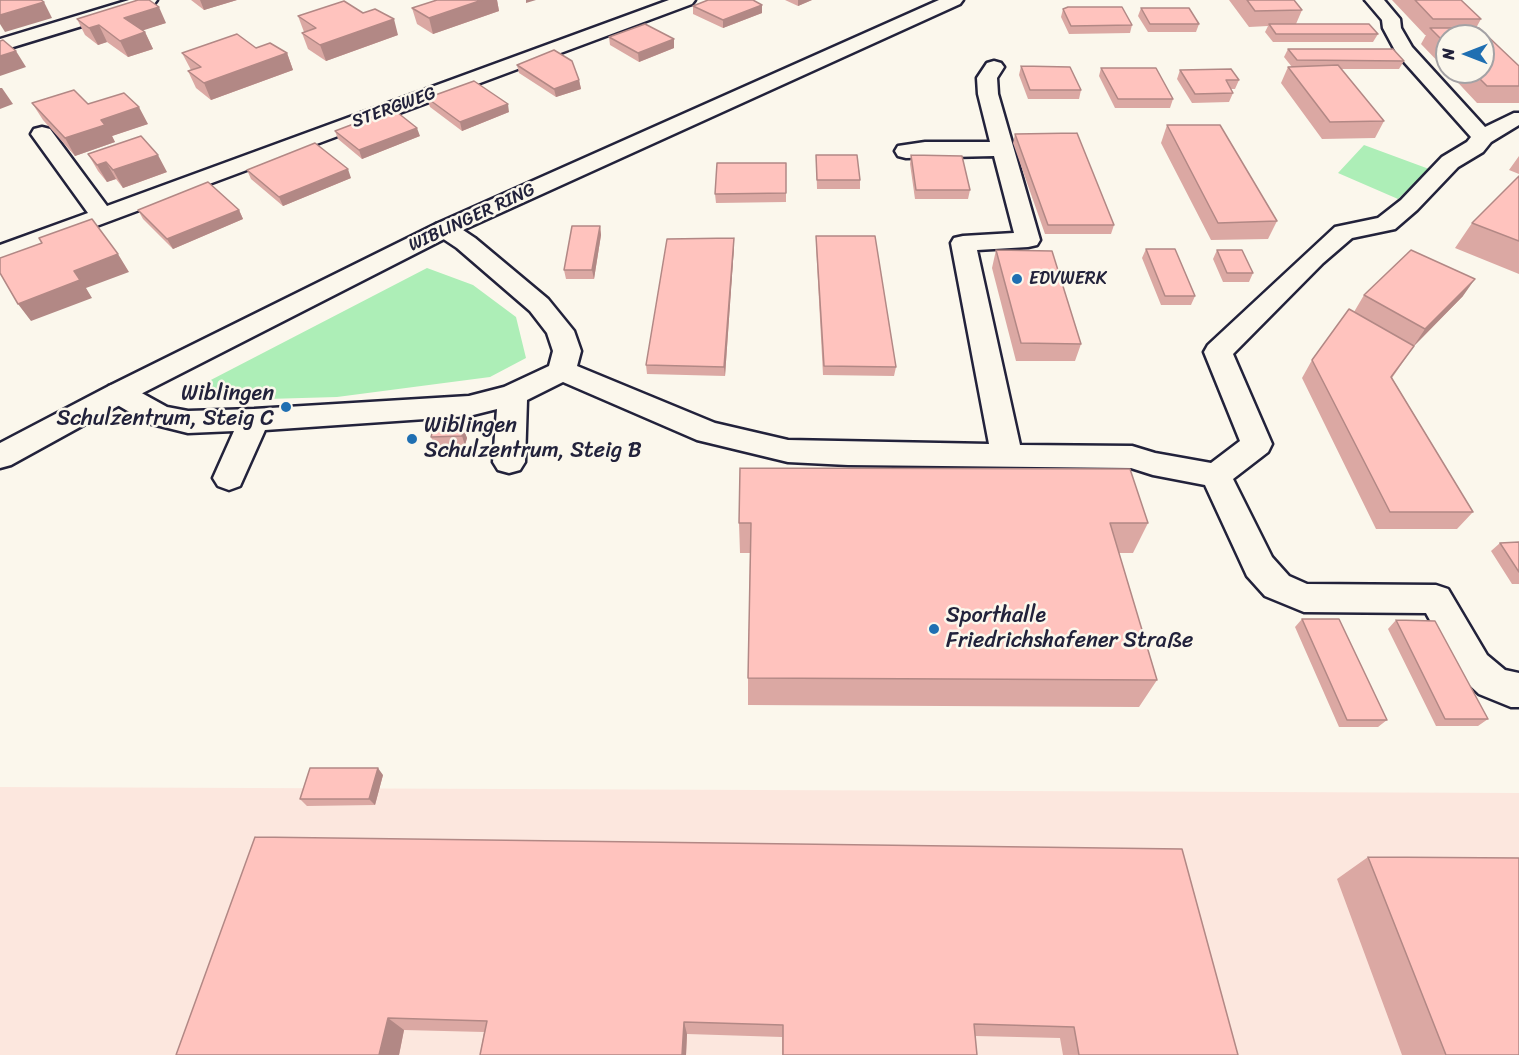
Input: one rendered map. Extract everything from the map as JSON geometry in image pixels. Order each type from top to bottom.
[{"type":"street","points":[[0,45],[148,0]]},
{"type":"street","name":"STERGWEG","points":[[0,254],[686,0]]},
{"type":"street","name":"WIBLINGER RING","points":[[0,457],[119,393],[445,229],[954,0]]},
{"type":"street","points":[[1374,0],[1391,19],[1392,28],[1404,50],[1483,137]]},
{"type":"street","points":[[994,67],[987,78],[987,87],[1028,240],[963,243],[1007,456]]},
{"type":"street","points":[[119,393],[143,408],[169,418],[188,422],[254,420],[469,406],[513,395],[562,371],[708,432],[788,451],[848,454],[1132,457],[1153,464],[1216,476],[1257,444],[1218,352],[1344,232],[1386,224],[1450,162],[1475,147],[1483,137],[1514,119],[1519,119]]},
{"type":"street","points":[[42,134],[101,215]]},
{"type":"street","points":[[906,152],[925,149],[1002,149]]},
{"type":"street","points":[[445,229],[466,243],[539,305],[560,331],[567,351],[562,371]]},
{"type":"street","points":[[509,462],[513,395]]},
{"type":"street","points":[[229,478],[254,420]]},
{"type":"street","points":[[1216,476],[1259,566],[1277,586],[1304,598],[1436,600],[1474,666],[1492,682],[1511,690],[1519,690]]},
{"type":"shaded area","points":[[0,787],[1519,793],[1519,1055],[0,1055]]},
{"type":"green space","points":[[1364,145],[1429,169],[1398,199],[1338,173]]},
{"type":"green space","points":[[427,268],[473,285],[516,317],[526,358],[490,377],[337,397],[232,400],[193,393],[205,383]]},
{"type":"building","points":[[0,0],[41,0],[44,2],[0,15]]},
{"type":"building","points":[[138,0],[149,0],[159,7],[124,18],[145,32],[120,41],[99,25],[89,28],[77,19]]},
{"type":"building","points":[[437,0],[482,0],[429,18],[412,8]]},
{"type":"building","points":[[708,0],[753,0],[762,5],[723,20],[693,6]]},
{"type":"building","points":[[1247,0],[1294,0],[1302,10],[1255,11]]},
{"type":"building","points":[[1415,0],[1461,0],[1481,19],[1433,19]]},
{"type":"building","points":[[344,1],[363,13],[375,9],[394,19],[320,45],[302,33],[316,28],[298,16]]},
{"type":"building","points":[[1068,7],[1122,7],[1132,25],[1071,26],[1063,9]]},
{"type":"building","points":[[1141,8],[1189,8],[1199,24],[1150,24]]},
{"type":"building","points":[[645,24],[674,39],[638,53],[609,37]]},
{"type":"building","points":[[1269,24],[1369,24],[1378,34],[1276,34]]},
{"type":"building","points":[[237,34],[256,48],[270,43],[287,53],[204,83],[188,71],[201,67],[182,53]]},
{"type":"building","points":[[3,40],[16,51],[0,56],[0,41]]},
{"type":"building","points":[[1495,43],[1519,66],[1519,86],[1487,86],[1485,84],[1495,84]]},
{"type":"building","points":[[1288,49],[1393,49],[1404,61],[1297,60]]},
{"type":"building","points":[[554,50],[572,61],[579,80],[554,89],[517,65]]},
{"type":"building","points":[[1338,65],[1384,121],[1330,122],[1288,67]]},
{"type":"building","points":[[1021,66],[1070,67],[1081,90],[1030,90]]},
{"type":"building","points":[[1101,68],[1156,68],[1173,99],[1118,99]]},
{"type":"building","points":[[1231,69],[1239,80],[1226,80],[1233,93],[1195,94],[1180,70]]},
{"type":"building","points":[[474,81],[508,104],[460,122],[427,98]]},
{"type":"building","points":[[74,90],[88,104],[124,93],[139,107],[101,120],[105,125],[65,138],[32,103]]},
{"type":"building","points":[[393,109],[417,128],[359,150],[335,131]]},
{"type":"building","points":[[1167,125],[1220,125],[1277,221],[1218,223]]},
{"type":"building","points":[[1077,133],[1114,225],[1048,225],[1015,134]]},
{"type":"building","points":[[141,136],[158,155],[113,170],[106,162],[97,165],[88,154]]},
{"type":"building","points":[[315,143],[348,169],[279,197],[247,170]]},
{"type":"building","points":[[816,155],[857,155],[860,180],[817,180]]},
{"type":"building","points":[[911,155],[962,156],[970,190],[916,190]]},
{"type":"building","points":[[717,163],[786,163],[786,193],[715,194]]},
{"type":"building","points":[[1519,176],[1519,241],[1472,223]]},
{"type":"building","points":[[208,182],[239,210],[167,239],[138,210]]},
{"type":"building","points":[[92,219],[118,254],[74,271],[80,280],[18,304],[0,273],[0,258],[42,243],[39,238]]},
{"type":"building","points":[[572,226],[600,226],[592,270],[564,270]]},
{"type":"building","points":[[816,236],[875,236],[896,367],[824,366]]},
{"type":"building","points":[[734,238],[724,367],[646,365],[667,239]]},
{"type":"building","points":[[1146,249],[1175,249],[1195,296],[1165,296]]},
{"type":"building","points":[[996,250],[1052,251],[1081,344],[1021,343]]},
{"type":"building","points":[[1217,250],[1242,250],[1253,273],[1227,273]]},
{"type":"building","points":[[1411,250],[1475,279],[1425,329],[1364,295]]},
{"type":"building","points":[[1349,309],[1414,346],[1391,377],[1473,512],[1390,512],[1312,360]]},
{"type":"building","points":[[463,428],[462,436],[431,437],[433,430]]},
{"type":"building","name":"Sporthalle Friedrichshafener Straße","points":[[740,468],[1130,469],[1148,523],[1110,523],[1157,680],[748,678],[751,523],[739,523]]},
{"type":"building","points":[[1519,542],[1519,572],[1500,543]]},
{"type":"building","points":[[1302,619],[1339,619],[1387,720],[1347,720]]},
{"type":"building","points":[[1396,620],[1435,621],[1488,719],[1445,719]]},
{"type":"building","points":[[310,768],[378,768],[369,799],[300,799]]},
{"type":"building","points":[[255,837],[1182,849],[1238,1055],[1079,1055],[1074,1027],[974,1024],[977,1055],[783,1055],[783,1025],[684,1022],[682,1055],[480,1055],[487,1021],[388,1018],[379,1055],[176,1055]]},
{"type":"building","points":[[1368,857],[1519,858],[1519,1055],[1446,1055]]},
{"type":"place","name":"EDVWERK","points":[[1017,279]]},
{"type":"place","name":"Wiblingen Schulzentrum, Steig C","points":[[286,407]]},
{"type":"place","name":"Wiblingen Schulzentrum, Steig B","points":[[412,439]]},
{"type":"place","name":"Sporthalle Friedrichshafener Straße","points":[[934,629]]}]
